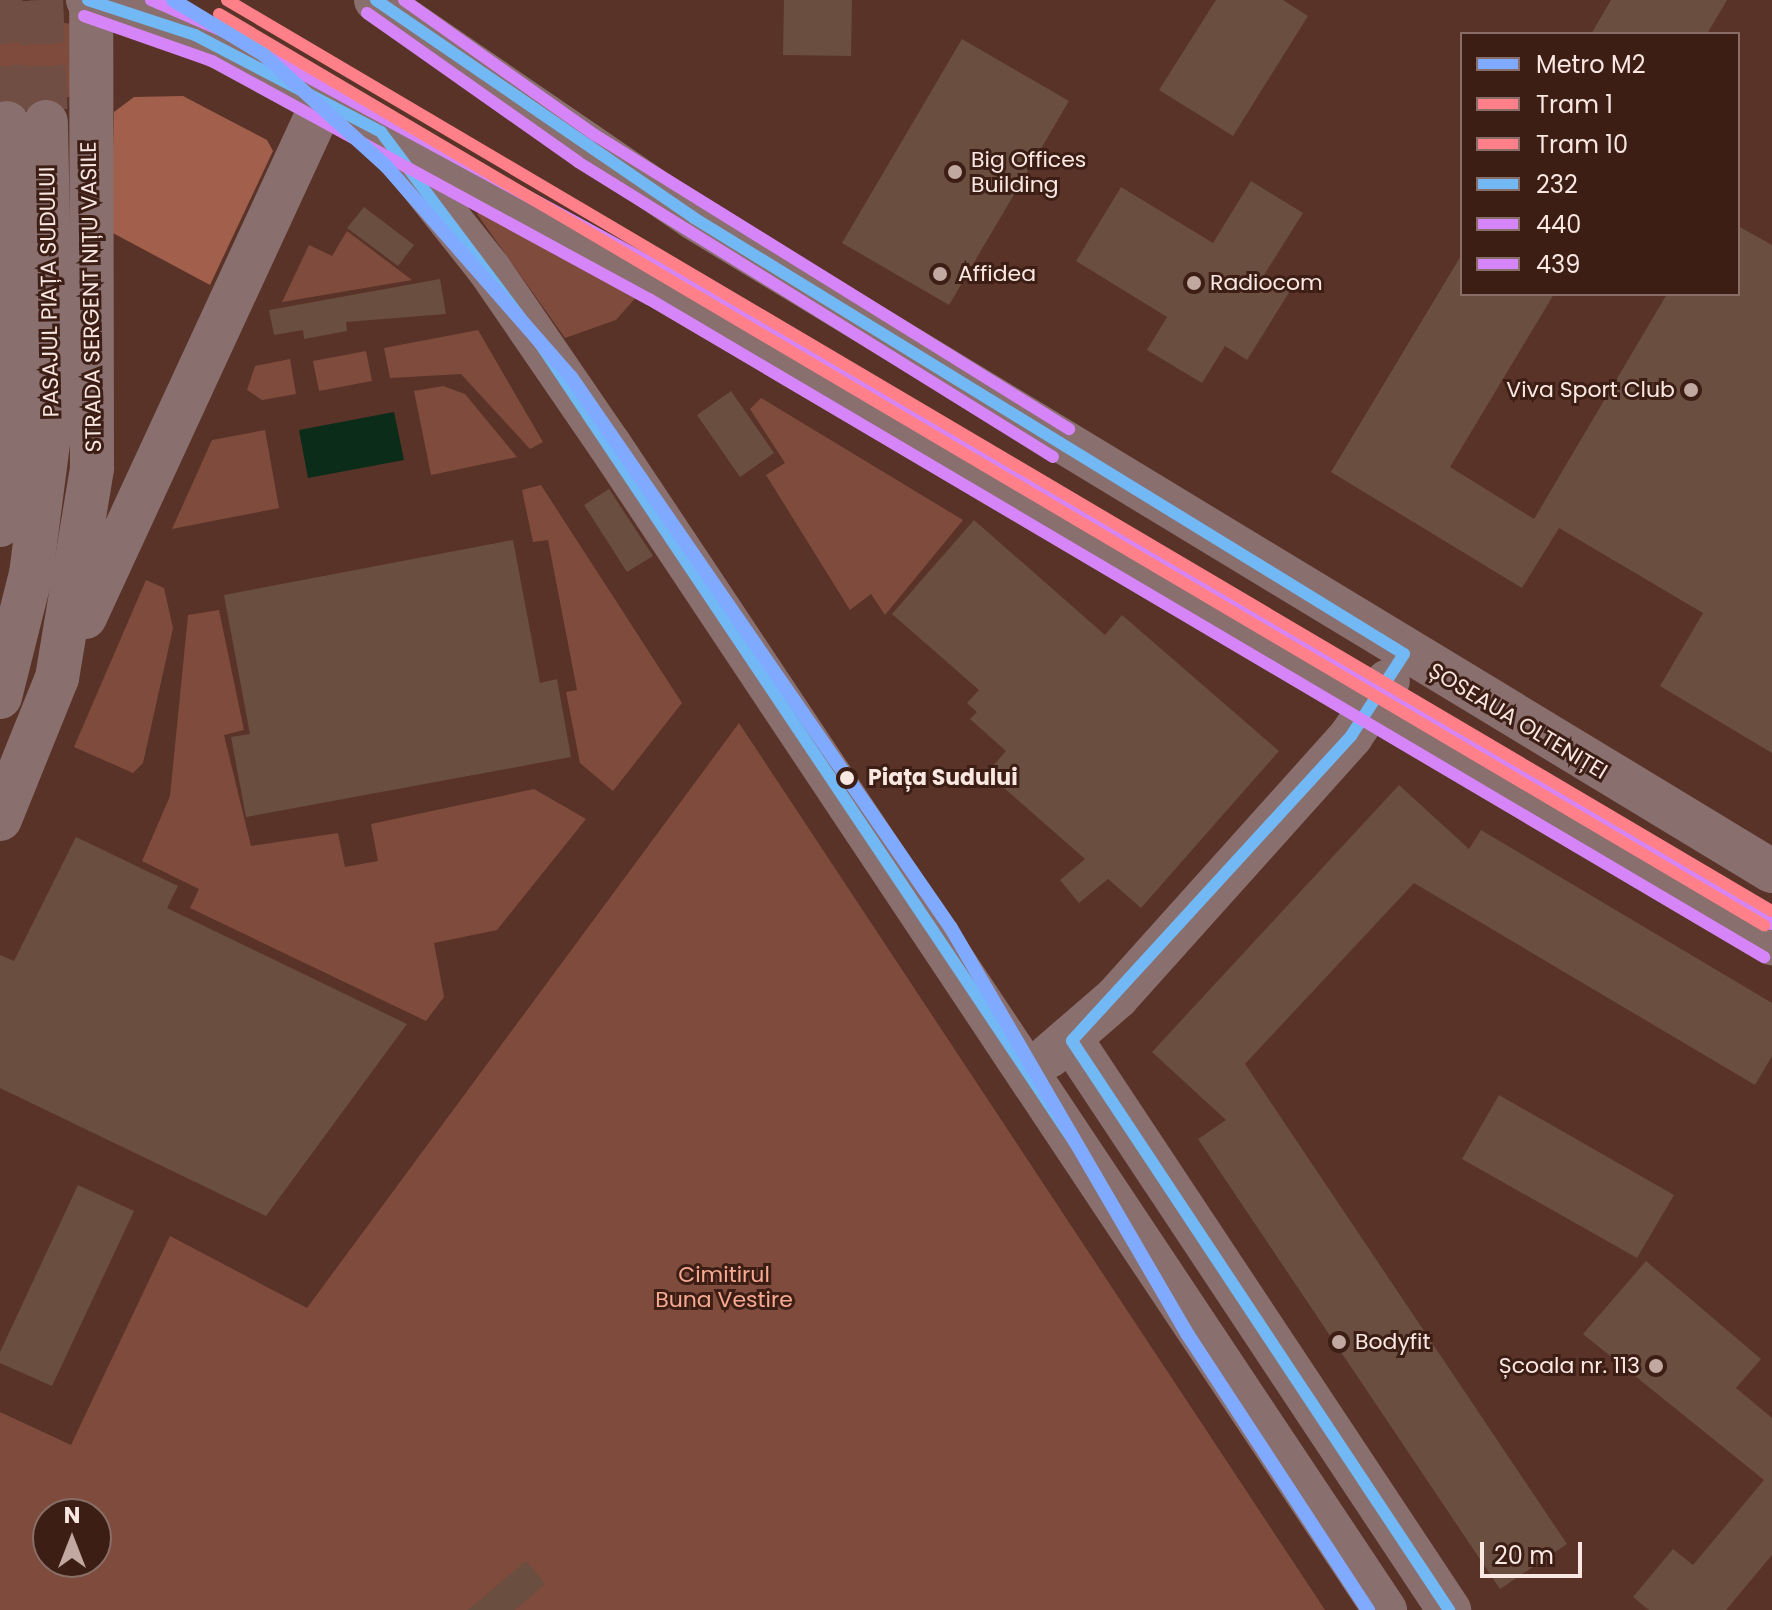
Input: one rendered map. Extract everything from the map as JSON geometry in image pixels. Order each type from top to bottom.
[{"type":"main road","points":[[90,0],[180,29],[381,132],[670,293],[1772,943]]},
{"type":"main road","name":"STRADA SERGENT NIȚU VASILE","points":[[0,819],[57,678],[94,432],[90,0]]},
{"type":"main road","name":"ȘOSEAUA OLTENIȚEI","points":[[376,0],[694,218],[1404,654],[1772,871]]},
{"type":"main road","points":[[57,678],[323,102]]},
{"type":"main road","name":"PASAJUL PIAȚA SUDULUI","points":[[0,525],[15,355],[26,122],[52,413],[31,574],[0,697]]},
{"type":"main road","points":[[381,132],[541,345],[1385,1610]]},
{"type":"main road","points":[[1027,1071],[1072,1041],[1372,707],[1404,654]]},
{"type":"main road","points":[[1072,1041],[1449,1610]]},
{"type":"green space","points":[[0,16],[73,24],[71,97],[0,100]]},
{"type":"green space","points":[[485,208],[638,295],[616,320],[565,338],[477,214]]},
{"type":"green space","points":[[347,231],[412,280],[282,302],[309,245],[332,256]]},
{"type":"green space","points":[[478,330],[543,442],[530,449],[461,374],[390,378],[384,348]]},
{"type":"green space","points":[[366,351],[372,381],[319,391],[313,361]]},
{"type":"green space","points":[[290,359],[296,394],[262,400],[247,390],[255,366]]},
{"type":"green space","points":[[443,386],[465,394],[517,457],[431,475],[414,391]]},
{"type":"green space","points":[[761,398],[963,520],[885,615],[871,594],[850,610],[766,475],[785,463],[750,409]]},
{"type":"green space","points":[[265,430],[279,508],[172,529],[212,440]]},
{"type":"green space","points":[[541,485],[682,703],[613,791],[580,763],[566,692],[577,690],[548,540],[533,542],[522,490]]},
{"type":"green space","points":[[146,580],[164,588],[173,628],[143,763],[133,773],[74,747]]},
{"type":"green space","points":[[219,610],[244,730],[224,735],[251,846],[338,833],[345,867],[378,861],[371,824],[534,789],[586,819],[497,930],[434,943],[444,997],[426,1021],[190,908],[199,889],[142,861],[170,796],[188,615]]},
{"type":"green space","name":"Cimitirul Buna Vestire","points":[[739,723],[1325,1610],[0,1610],[0,1412],[71,1445],[170,1236],[307,1308]]},
{"type":"shaded area","points":[[183,96],[267,140],[273,151],[210,285],[111,232],[114,112],[134,97]]},
{"type":"shaded area","points":[[394,412],[404,460],[308,478],[299,430]]},
{"type":"building","points":[[784,0],[852,0],[851,56],[783,55]]},
{"type":"building","points":[[1216,0],[1283,0],[1308,16],[1233,136],[1159,90]]},
{"type":"building","points":[[1611,0],[1727,0],[1708,32],[1592,32]]},
{"type":"building","name":"Big Offices Building","points":[[962,39],[1069,101],[949,305],[842,243]]},
{"type":"building","name":"Radiocom","points":[[1251,181],[1303,213],[1264,275],[1290,291],[1247,360],[1225,346],[1202,383],[1147,350],[1167,317],[1076,261],[1121,187],[1213,243]]},
{"type":"building","points":[[364,207],[414,245],[398,266],[347,228]]},
{"type":"building","points":[[1740,227],[1772,245],[1772,753],[1660,686],[1703,613],[1559,528],[1522,588],[1331,472],[1460,257],[1460,296],[1553,296],[1450,467],[1534,519],[1666,296],[1740,296]]},
{"type":"building","points":[[440,279],[446,314],[346,322],[347,331],[304,339],[303,330],[274,335],[269,310]]},
{"type":"building","points":[[731,391],[774,453],[740,477],[697,415]]},
{"type":"building","points":[[609,489],[653,556],[627,572],[584,505]]},
{"type":"building","points":[[974,520],[1105,635],[1122,615],[1279,751],[1141,908],[1108,879],[1079,903],[1060,880],[1085,859],[987,773],[1006,751],[970,719],[977,712],[967,703],[979,690],[892,614]]},
{"type":"building","points":[[513,540],[540,683],[557,679],[571,757],[246,817],[231,737],[250,734],[224,595]]},
{"type":"building","points":[[1399,785],[1469,849],[1481,830],[1772,1003],[1772,1056],[1755,1085],[1414,883],[1245,1064],[1567,1544],[1500,1589],[1198,1139],[1226,1120],[1152,1052]]},
{"type":"building","points":[[76,837],[178,886],[167,908],[407,1024],[266,1216],[0,1088],[0,955],[14,961]]},
{"type":"building","points":[[1499,1095],[1674,1195],[1637,1258],[1462,1159]]},
{"type":"building","points":[[78,1185],[134,1211],[52,1386],[0,1363],[0,1352]]},
{"type":"building","points":[[1646,1261],[1761,1359],[1736,1388],[1772,1418],[1772,1555],[1726,1610],[1649,1610],[1633,1597],[1673,1549],[1693,1565],[1764,1480],[1583,1334]]},
{"type":"building","points":[[526,1561],[545,1584],[515,1610],[468,1610]]},
{"type":"tunnel","points":[[0,0],[7,123]]},
{"type":"tunnel","points":[[41,0],[46,122]]},
{"type":"metro line","name":"M2","points":[[173,0],[264,55],[386,166],[571,377],[951,928],[1188,1335],[1368,1610]]},
{"type":"tram line","name":"1","points":[[227,0],[1772,911]]},
{"type":"tram line","name":"10","points":[[219,14],[1764,925]]},
{"type":"transit line","name":"232","points":[[88,0],[195,35],[381,132],[541,345],[1079,1149]]},
{"type":"transit line","name":"439","points":[[151,0],[227,33],[665,271],[1772,924]]},
{"type":"transit line","name":"232","points":[[376,0],[694,218],[1404,654],[1351,736],[1072,1041],[1449,1610]]},
{"type":"transit line","name":"439","points":[[404,0],[595,135],[1069,429]]},
{"type":"transit line","name":"440","points":[[367,13],[578,162],[1053,457]]},
{"type":"transit line","name":"440","points":[[84,16],[212,61],[649,299],[1764,957]]},
{"type":"place","name":"Big Offices Building","points":[[955,172]]},
{"type":"place","name":"Affidea","points":[[940,274]]},
{"type":"place","name":"Radiocom","points":[[1194,283]]},
{"type":"place","name":"Viva Sport Club","points":[[1691,390]]},
{"type":"place","name":"Piața Sudului","points":[[847,778]]},
{"type":"place","name":"Bodyfit","points":[[1339,1342]]},
{"type":"place","name":"Școala nr. 113","points":[[1656,1366]]}]
